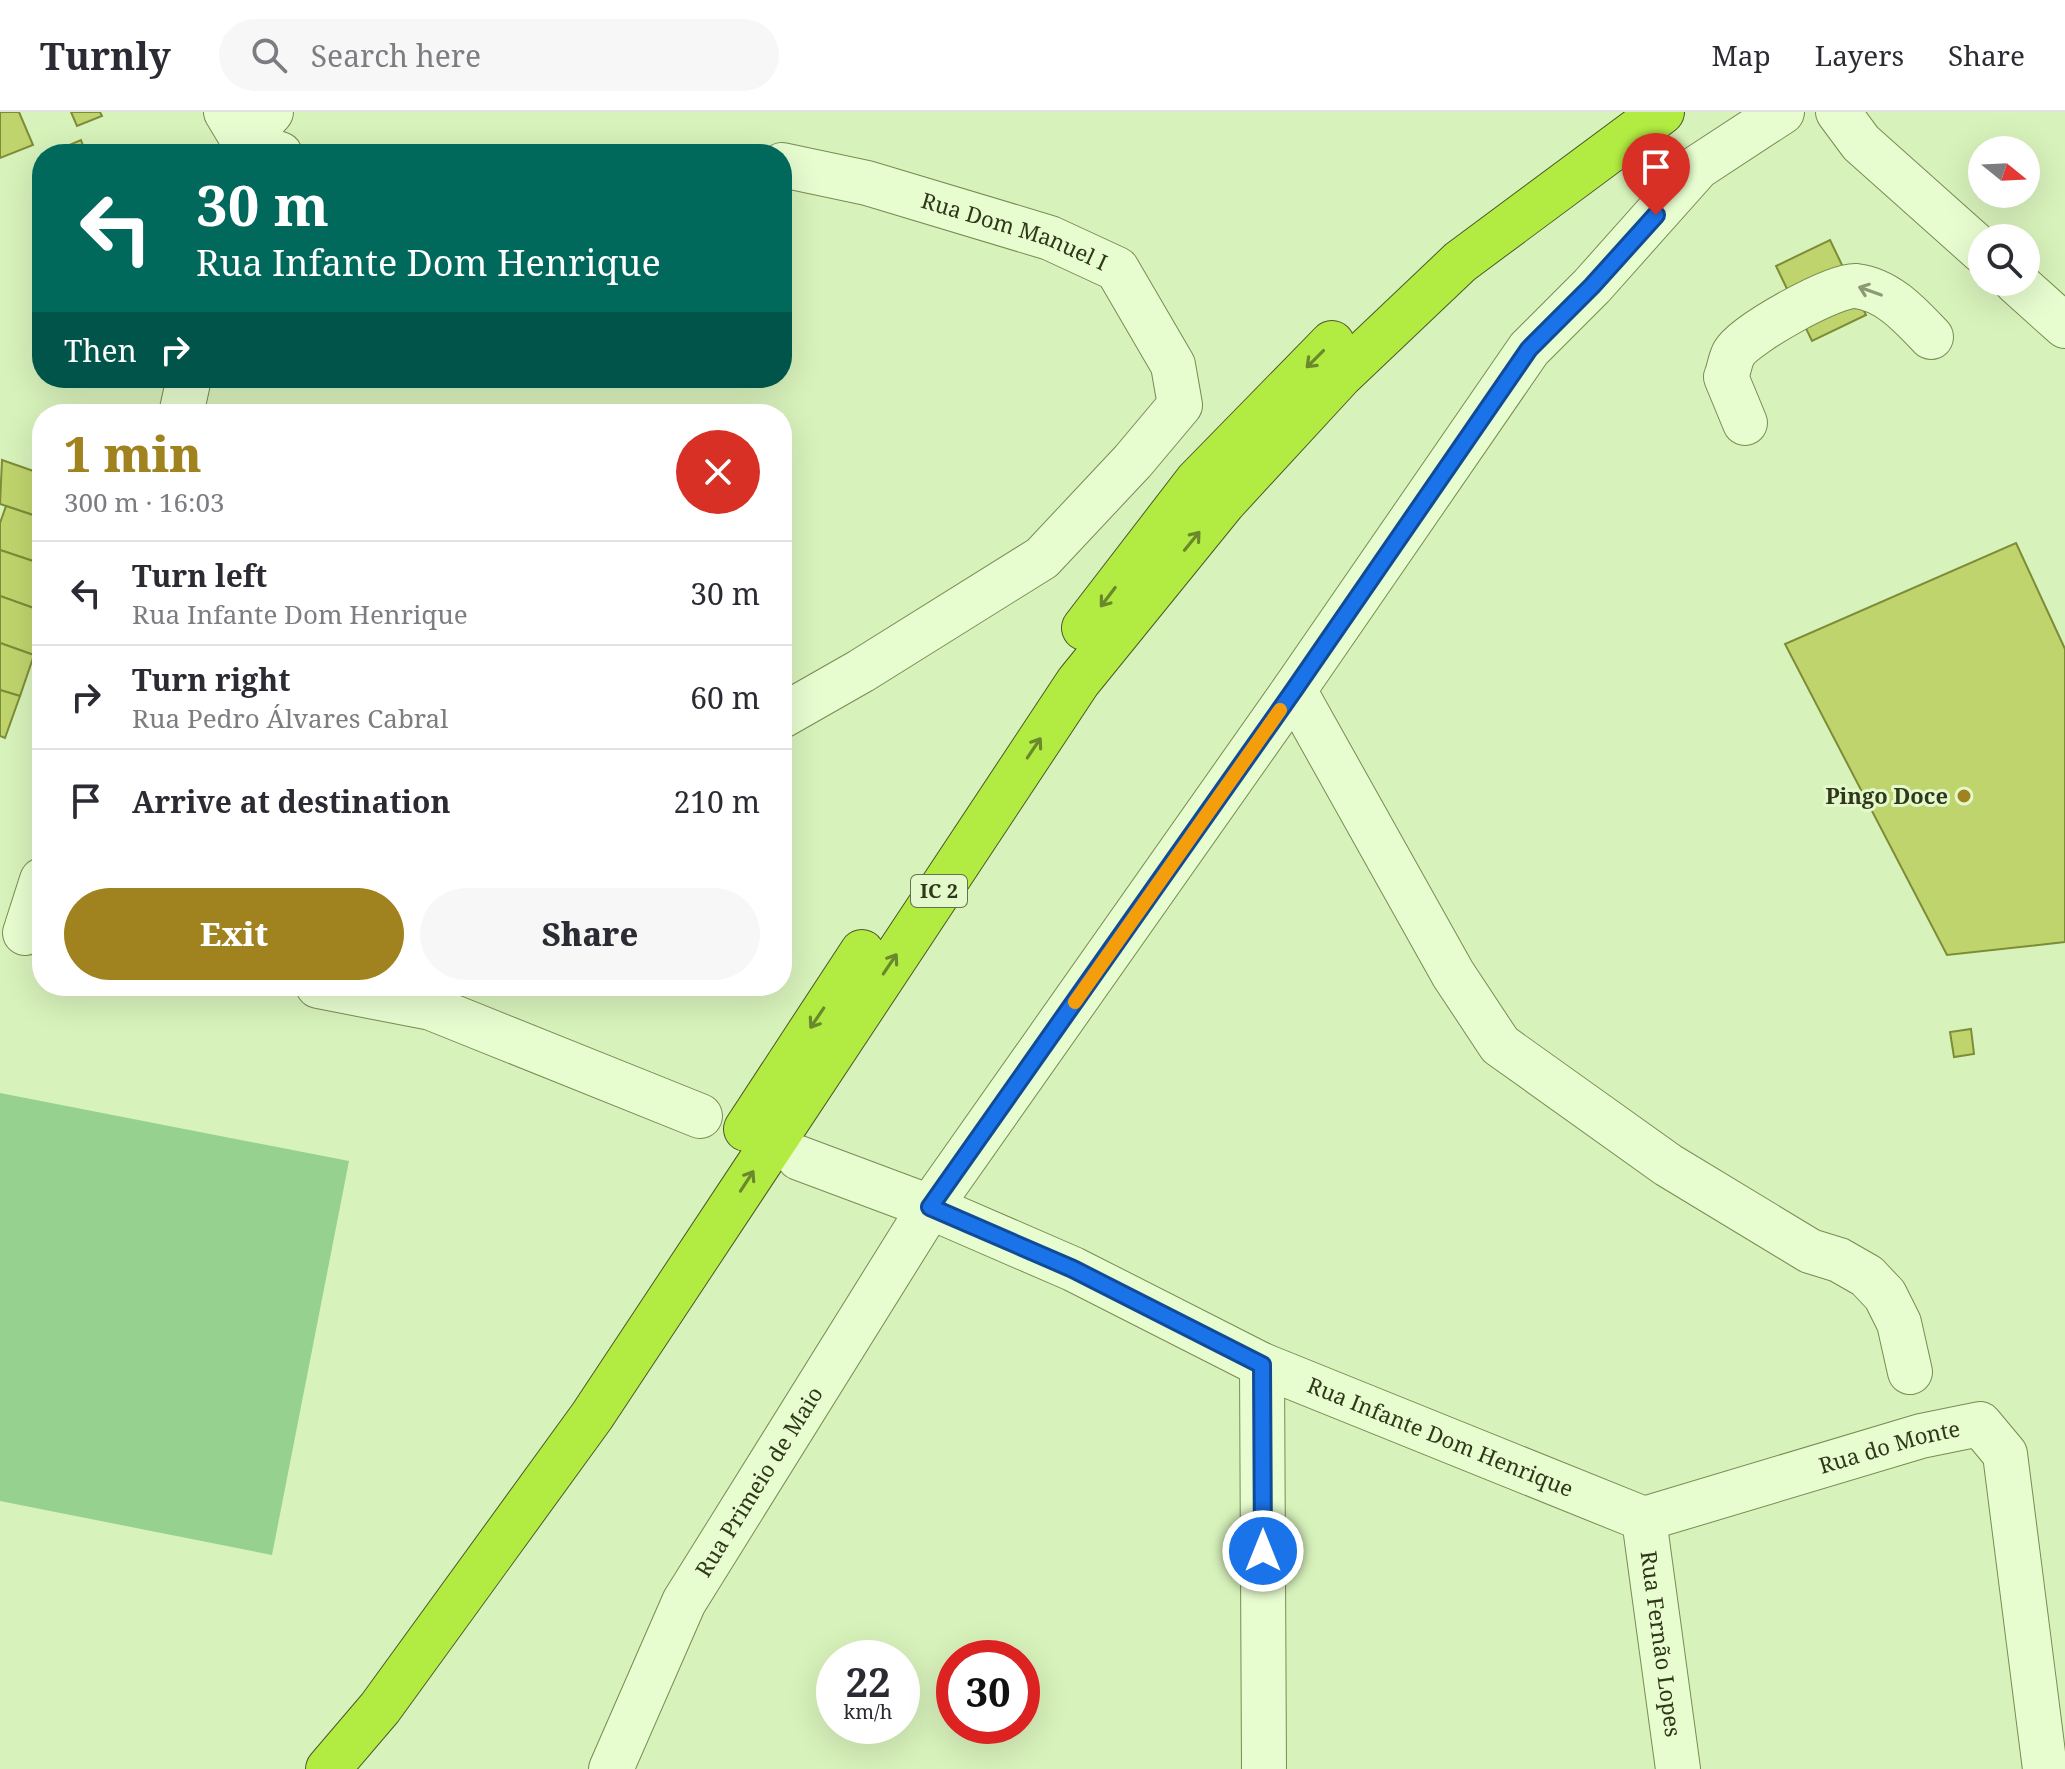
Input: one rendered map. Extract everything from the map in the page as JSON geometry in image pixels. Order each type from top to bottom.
[{"type":"highway","name":"IC 2","points":[[296,1769],[359,1694],[568,1404],[692,1217],[790,1059],[1055,666],[1197,481],[1320,354],[1443,240],[1611,112]]},
{"type":"highway","name":"IC 2","points":[[328,1769],[380,1708],[592,1416],[1078,682],[1224,502],[1341,375],[1460,262],[1662,112]]},
{"type":"street","name":"Rua Primeio de Maio","points":[[611,1769],[684,1602],[930,1207],[1294,690],[1529,349],[1592,286],[1698,167],[1782,112]]},
{"type":"street","points":[[1838,112],[1861,143],[1968,239]]},
{"type":"street","name":"Rua Dom Manuel I","points":[[792,167],[867,183],[1050,238],[1117,269],[1173,365],[1180,405],[1133,461],[1042,558],[792,710]]},
{"type":"street","points":[[1745,423],[1726,377],[1735,352],[1764,326],[1838,289],[1855,286],[1874,291],[1901,305],[1931,337]]},
{"type":"street","points":[[2032,296],[2065,326]]},
{"type":"street","points":[[1294,690],[1453,974],[1500,1045],[1668,1165],[1810,1251],[1839,1260],[1867,1276],[1885,1295],[1899,1323],[1910,1372]]},
{"type":"street","points":[[22,932],[32,906]]},
{"type":"street","points":[[400,996],[700,1116]]},
{"type":"street","name":"Rua Infante Dom Henrique","points":[[799,1158],[930,1207],[1073,1269],[1262,1365],[1644,1519]]},
{"type":"street","points":[[1262,1365],[1264,1769]]},
{"type":"street","name":"Rua do Monte","points":[[1644,1519],[1921,1436],[1980,1424],[2005,1454],[2045,1769]]},
{"type":"street","name":"Rua Fernão Lopes","points":[[1644,1519],[1678,1769]]},
{"type":"green space","points":[[0,1093],[349,1161],[272,1555],[0,1501]]},
{"type":"building","points":[[0,112],[19,112],[32,145],[0,158]]},
{"type":"building","points":[[71,112],[100,112],[102,116],[77,126]]},
{"type":"building","points":[[1830,240],[1866,315],[1812,341],[1776,266]]},
{"type":"building","points":[[2,460],[32,470],[32,515],[0,504]]},
{"type":"building","points":[[6,506],[32,515],[32,561],[0,550],[0,523]]},
{"type":"building","name":"Pingo Doce","points":[[2016,543],[2065,649],[2065,942],[1947,955],[1785,644]]},
{"type":"building","points":[[0,550],[32,561],[32,607],[0,596]]},
{"type":"building","points":[[0,596],[32,607],[32,654],[0,643]]},
{"type":"building","points":[[0,643],[32,654],[20,696],[0,690]]},
{"type":"building","points":[[0,690],[20,696],[5,738],[0,736]]},
{"type":"building","points":[[1971,1029],[1974,1054],[1954,1057],[1950,1032]]},
{"type":"slow traffic","points":[[1075,1002],[1280,710]]},
{"type":"place","name":"Pingo Doce","points":[[1964,796]]},
{"type":"route","points":[[1263,1551],[1262,1365],[1073,1269],[930,1207],[1294,690],[1529,349],[1656,215]]}]
